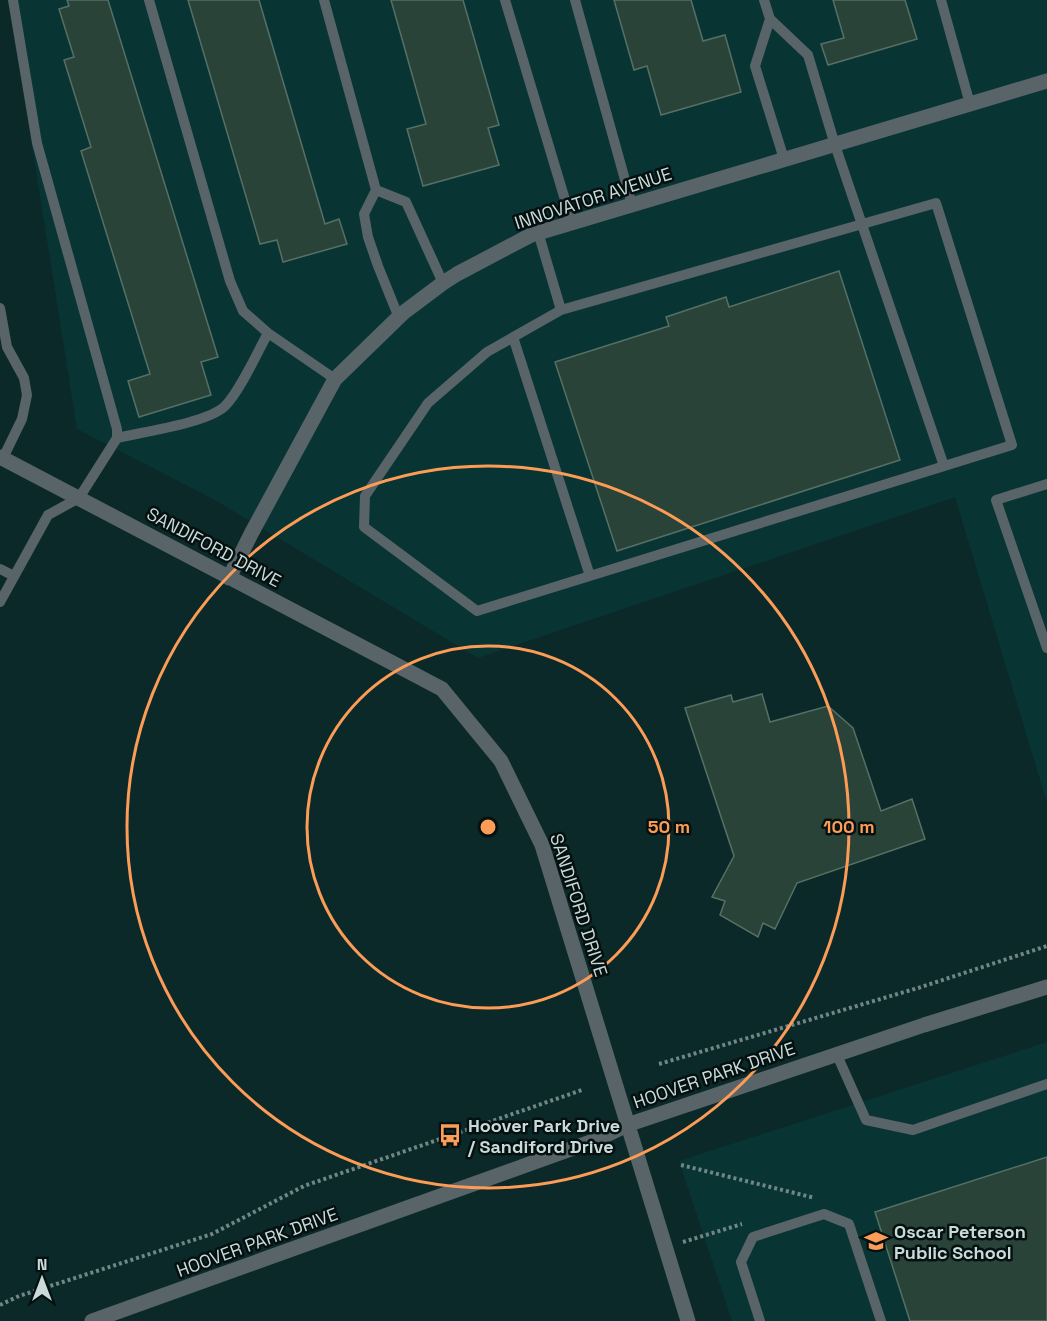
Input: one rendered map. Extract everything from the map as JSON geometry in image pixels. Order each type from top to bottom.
[{"type":"street","name":"INNOVATOR AVENUE","points":[[229,578],[335,379],[399,318],[457,274],[538,232],[1047,81]]},
{"type":"street","name":"SANDIFORD DRIVE","points":[[1,458],[442,689],[501,761],[542,845],[688,1321]]},
{"type":"street","name":"HOOVER PARK DRIVE","points":[[92,1321],[574,1148],[627,1125],[1047,987]]},
{"type":"lane","points":[[0,602],[48,515],[80,498],[117,438],[117,429],[37,142],[13,0]]},
{"type":"lane","points":[[148,0],[230,281],[243,311],[268,333],[335,379]]},
{"type":"lane","points":[[324,0],[376,190],[364,214],[372,246],[399,318]]},
{"type":"lane","points":[[505,0],[572,223]]},
{"type":"lane","points":[[575,0],[632,205]]},
{"type":"lane","points":[[764,0],[770,19],[808,55],[835,145],[944,466]]},
{"type":"lane","points":[[941,0],[970,104]]},
{"type":"lane","points":[[770,19],[755,66],[784,159]]},
{"type":"lane","points":[[376,190],[406,202],[444,283]]},
{"type":"lane","points":[[936,203],[1012,445],[477,611],[364,526],[365,496],[428,403],[487,352],[561,310],[862,225],[936,203]]},
{"type":"lane","points":[[538,232],[561,310]]},
{"type":"lane","points":[[0,308],[4,345],[24,378],[27,395],[22,419],[1,458]]},
{"type":"lane","points":[[117,438],[204,417],[224,407],[236,391],[268,333]]},
{"type":"lane","points":[[513,337],[590,576]]},
{"type":"lane","points":[[1047,484],[996,501],[1047,648]]},
{"type":"lane","points":[[0,569],[14,576]]},
{"type":"lane","points":[[837,1055],[866,1120],[913,1130],[1047,1084]]},
{"type":"lane","points":[[760,1321],[741,1262],[753,1237],[824,1214],[849,1224],[881,1321]]},
{"type":"path","points":[[659,1064],[918,988],[1047,945]]},
{"type":"path","points":[[0,1305],[19,1296],[213,1234],[304,1186],[582,1090]]},
{"type":"path","points":[[681,1165],[821,1200],[812,1202]]},
{"type":"path","points":[[665,1247],[753,1221]]},
{"type":"shaded area","points":[[9,0],[1047,0],[1047,803],[955,497],[478,658],[215,500],[77,429]]},
{"type":"shaded area","name":"Oscar Peterson Public School","points":[[1047,1042],[1047,1321],[732,1321],[679,1161]]},
{"type":"building","points":[[67,0],[108,0],[218,357],[201,362],[211,395],[139,417],[128,381],[150,374],[81,151],[91,147],[64,60],[74,57],[59,9],[69,6]]},
{"type":"building","points":[[188,0],[259,0],[325,224],[339,219],[347,244],[283,262],[277,240],[260,244]]},
{"type":"building","points":[[391,0],[463,0],[499,125],[488,128],[499,165],[423,186],[407,129],[426,124]]},
{"type":"building","points":[[614,0],[691,0],[703,41],[725,35],[741,92],[661,115],[647,66],[634,70]]},
{"type":"building","points":[[833,0],[905,0],[917,39],[828,65],[821,44],[844,38]]},
{"type":"building","points":[[839,271],[900,460],[617,551],[555,362],[669,326],[666,317],[726,297],[729,307]]},
{"type":"building","points":[[762,694],[770,722],[828,706],[853,728],[881,811],[912,799],[925,839],[797,883],[775,929],[763,923],[758,937],[720,915],[725,901],[712,897],[734,856],[685,708],[731,695],[733,702]]},
{"type":"building","points":[[1047,1157],[1047,1321],[910,1321],[875,1212]]},
{"type":"place","name":"Hoover Park Drive / Sandiford Drive","points":[[450,1135]]},
{"type":"place","name":"Oscar Peterson Public School","points":[[876,1241]]}]
